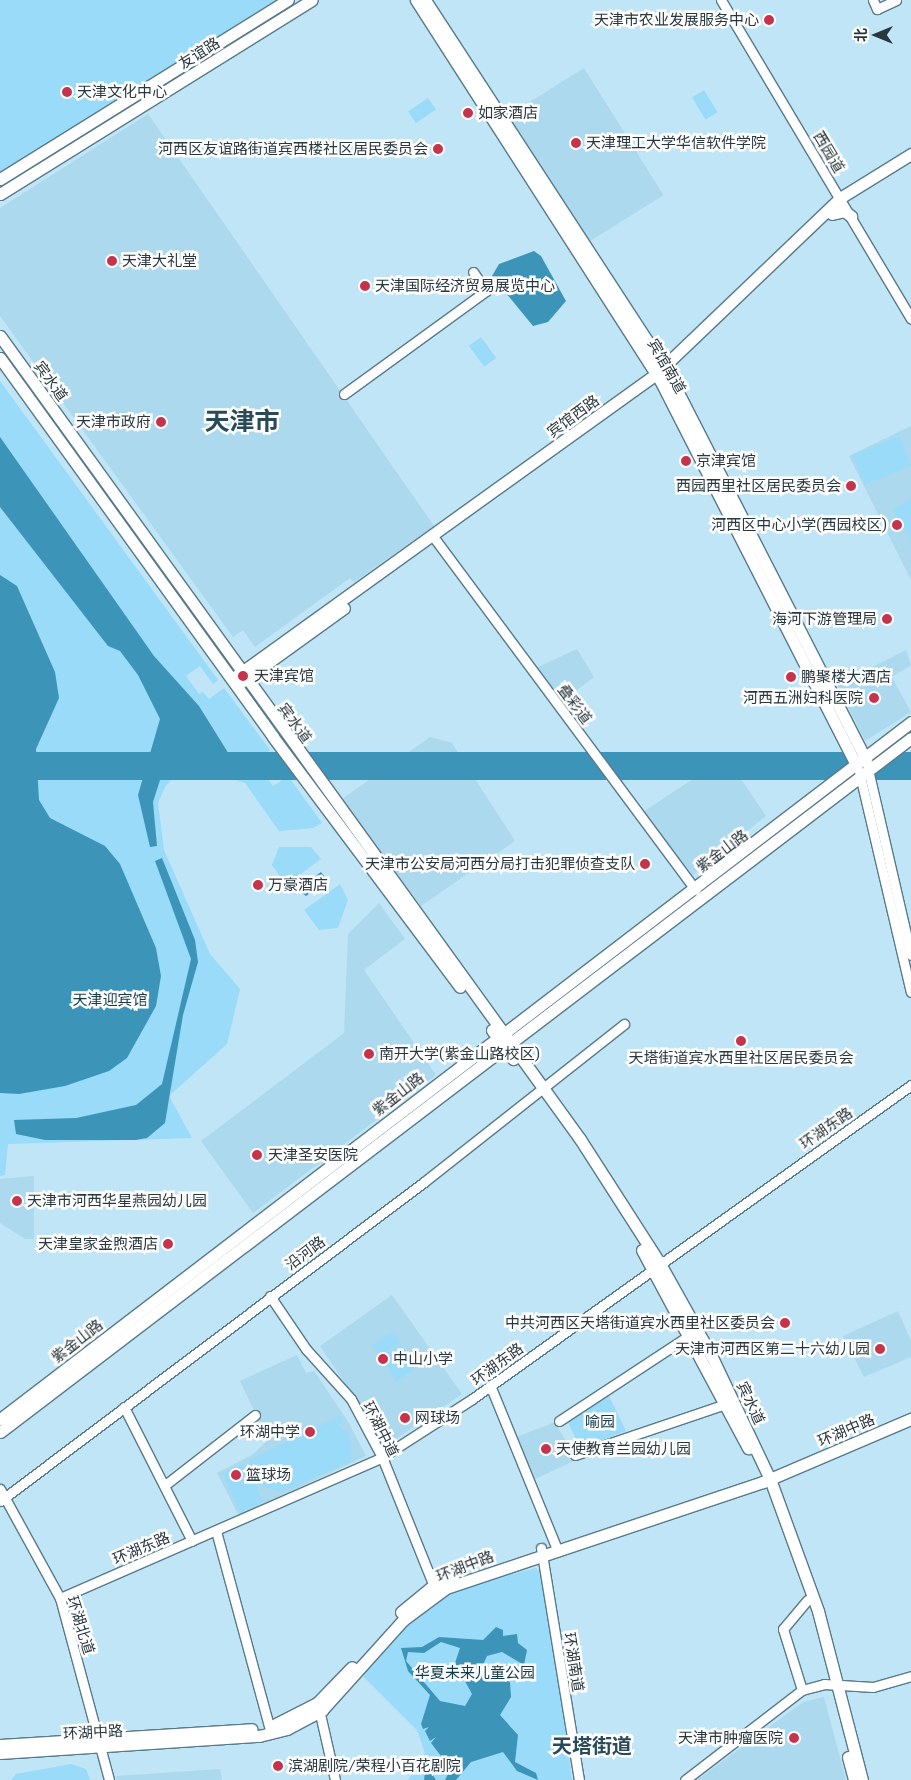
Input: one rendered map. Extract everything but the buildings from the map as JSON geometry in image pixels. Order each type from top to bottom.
[{"type":"main road","name":"友谊路","points":[[0,179],[288,0]]},
{"type":"main road","name":"友谊路","points":[[0,194],[312,0]]},
{"type":"main road","name":"宾馆南道","points":[[416,0],[662,374]]},
{"type":"main road","name":"宾馆南道","points":[[426,0],[662,374],[864,769]]},
{"type":"main road","name":"宾馆西路","points":[[238,679],[662,374],[830,212],[911,154]]},
{"type":"main road","name":"宾馆西路","points":[[844,201],[911,161]]},
{"type":"main road","points":[[830,212],[841,211],[853,215]]},
{"type":"main road","name":"宾水道","points":[[0,336],[238,679]]},
{"type":"main road","name":"宾水道","points":[[0,358],[540,1089],[711,1354],[762,1460],[762,1478],[807,1600],[862,1780]]},
{"type":"main road","name":"紫金山路","points":[[0,1432],[511,1049],[864,769],[911,722]]},
{"type":"main road","name":"紫金山路","points":[[0,1419],[500,1034],[864,769],[911,738]]},
{"type":"main road","name":"宾水道","points":[[655,1265],[726,1404],[801,1559],[834,1686],[854,1780]]},
{"type":"main road","name":"环湖中路","points":[[762,1478],[911,1412]]},
{"type":"main road","name":"环湖中路","points":[[0,1753],[100,1742],[271,1730],[319,1707],[435,1589],[555,1546],[762,1478],[911,1419]]},
{"type":"main road","name":"环湖中路","points":[[0,1745],[100,1742]]},
{"type":"street","name":"西园道","points":[[721,0],[911,309]]},
{"type":"street","name":"西园道","points":[[727,0],[844,201]]},
{"type":"street","points":[[873,0],[877,9],[896,0]]},
{"type":"street","name":"西园道","points":[[853,215],[911,319]]},
{"type":"street","points":[[344,394],[486,291],[473,272]]},
{"type":"street","name":"叠彩道","points":[[435,538],[696,890]]},
{"type":"street","points":[[864,769],[911,955]]},
{"type":"street","points":[[875,815],[911,992]]},
{"type":"street","name":"沿河路","points":[[2,1495],[124,1407],[624,1024]]},
{"type":"street","name":"环湖东路","points":[[60,1598],[382,1457],[490,1385],[655,1265],[911,1085]]},
{"type":"street","name":"环湖中道","points":[[270,1296],[306,1349],[351,1399],[382,1457],[435,1589]]},
{"type":"street","points":[[559,1421],[690,1335]]},
{"type":"street","points":[[490,1385],[555,1546]]},
{"type":"street","points":[[575,1455],[726,1404]]},
{"type":"street","points":[[124,1407],[192,1541]]},
{"type":"street","points":[[165,1485],[255,1415]]},
{"type":"street","name":"环湖北道","points":[[2,1495],[60,1598],[100,1742],[108,1780]]},
{"type":"street","points":[[216,1531],[271,1730]]},
{"type":"street","name":"环湖南道","points":[[542,1551],[579,1780]]},
{"type":"street","points":[[802,1690],[783,1629],[807,1600]]},
{"type":"street","points":[[859,1686],[911,1672]]},
{"type":"street","points":[[684,1780],[802,1690],[834,1686],[859,1686],[911,1676]]},
{"type":"street","points":[[319,1707],[335,1780]]},
{"type":"shaded area","name":"天津理工大学华信软件学院","points":[[584,68],[663,195],[585,244],[505,117]]},
{"type":"shaded area","name":"天津市政府","points":[[148,114],[434,526],[354,582],[350,578],[255,647],[243,630],[233,637],[0,316],[0,208]]},
{"type":"shaded area","points":[[534,251],[541,256],[566,301],[548,322],[533,326],[492,276],[499,264]]},
{"type":"shaded area","name":"河西区中心小学(西园校区)","points":[[911,426],[911,580],[849,456]]},
{"type":"shaded area","points":[[0,437],[154,656],[199,706],[237,767],[197,775],[173,770],[161,777],[153,802],[157,846],[150,847],[138,795],[160,719],[138,675],[120,651],[108,646],[0,507]]},
{"type":"shaded area","points":[[0,575],[17,586],[55,672],[59,698],[36,749],[39,800],[50,818],[105,846],[120,864],[156,948],[161,976],[156,1006],[127,1058],[109,1071],[65,1086],[19,1094],[0,1093]]},
{"type":"shaded area","points":[[577,649],[594,677],[563,701],[536,668]]},
{"type":"shaded area","name":"河西五洲妇科医院","points":[[906,650],[911,665],[892,677],[911,712],[865,741],[837,685]]},
{"type":"shaded area","points":[[430,737],[452,743],[515,841],[421,906],[342,799]]},
{"type":"shaded area","points":[[0,752],[911,752],[911,780],[0,780]]},
{"type":"shaded area","points":[[726,757],[766,816],[693,875],[643,812]]},
{"type":"shaded area","points":[[162,858],[195,940],[198,962],[183,1015],[165,1123],[147,1138],[136,1140],[45,1140],[16,1134],[14,1120],[76,1118],[136,1105],[162,1084],[191,959],[155,861]]},
{"type":"shaded area","points":[[321,872],[328,881],[306,896],[302,893],[301,887]]},
{"type":"shaded area","name":"南开大学(紫金山路校区)","points":[[379,903],[405,939],[364,970],[436,1075],[253,1213],[201,1141],[344,1033],[348,934]]},
{"type":"shaded area","name":"天津市河西华星燕园幼儿园","points":[[34,1176],[34,1239],[25,1239],[0,1223],[0,1179]]},
{"type":"shaded area","name":"中山小学","points":[[392,1295],[462,1394],[390,1443],[384,1442],[320,1346]]},
{"type":"shaded area","name":"天津市河西区第二十六幼儿园","points":[[898,1311],[911,1341],[911,1357],[864,1377],[843,1336]]},
{"type":"shaded area","name":"环湖中学","points":[[297,1355],[306,1373],[314,1371],[349,1423],[366,1456],[239,1516],[217,1473],[252,1455],[268,1440],[240,1381]]},
{"type":"shaded area","name":"天使教育兰园幼儿园","points":[[555,1422],[576,1460],[535,1479],[517,1437]]},
{"type":"shaded area","points":[[496,1627],[503,1630],[503,1636],[517,1634],[518,1643],[527,1650],[524,1665],[502,1652],[487,1656],[483,1665],[489,1675],[510,1682],[511,1697],[500,1715],[518,1735],[515,1762],[536,1773],[538,1780],[517,1771],[503,1752],[471,1762],[456,1780],[445,1780],[450,1770],[437,1764],[431,1772],[436,1780],[424,1780],[426,1765],[441,1756],[431,1743],[436,1737],[430,1741],[425,1731],[429,1727],[423,1729],[421,1724],[430,1695],[408,1671],[401,1648],[422,1647],[439,1637],[483,1640]],"holes":[[[441,1642],[460,1648],[455,1663],[472,1694],[465,1706],[440,1701],[406,1661],[408,1652],[424,1653]]]},
{"type":"shaded area","name":"天津市肿瘤医院","points":[[824,1697],[846,1780],[697,1780],[803,1702]]},
{"type":"shaded area","points":[[220,1769],[222,1780],[117,1780],[116,1776]]},
{"type":"green space","name":"天津文化中心","points":[[0,0],[276,0],[0,173]]},
{"type":"green space","points":[[704,90],[717,112],[705,119],[692,97]]},
{"type":"green space","points":[[428,98],[436,110],[416,123],[408,111]]},
{"type":"green space","points":[[481,337],[496,358],[484,367],[469,346]]},
{"type":"green space","name":"天津迎宾馆","points":[[0,381],[218,680],[213,684],[200,666],[186,676],[199,694],[203,692],[209,699],[224,688],[270,750],[255,762],[273,786],[288,776],[322,823],[313,828],[279,831],[245,783],[229,778],[175,776],[165,787],[158,803],[164,850],[210,954],[240,989],[227,1044],[169,1096],[192,1138],[8,1144],[5,1175],[0,1176]]},
{"type":"green space","points":[[899,436],[911,466],[865,484],[853,455]]},
{"type":"green space","points":[[911,499],[911,540],[893,509]]},
{"type":"green space","points":[[279,847],[311,847],[321,859],[286,885],[272,865]]},
{"type":"green space","points":[[340,884],[348,900],[338,928],[319,930],[304,910]]},
{"type":"green space","points":[[393,1332],[400,1343],[379,1356],[372,1345]]},
{"type":"green space","points":[[401,1344],[409,1355],[390,1369],[382,1358]]},
{"type":"green space","points":[[410,1357],[417,1368],[396,1381],[389,1370]]},
{"type":"green space","name":"喻园","points":[[609,1396],[626,1431],[580,1448],[567,1420]]},
{"type":"green space","points":[[340,1416],[343,1422],[336,1425],[350,1434],[351,1461],[282,1492],[261,1486],[256,1475],[259,1464],[252,1467],[249,1460]]},
{"type":"green space","points":[[245,1463],[263,1502],[241,1513],[222,1474]]},
{"type":"green space","name":"华夏未来儿童公园","points":[[536,1568],[545,1578],[572,1780],[408,1780],[425,1753],[417,1730],[363,1676],[391,1640],[438,1599],[473,1584]]},
{"type":"green space","points":[[71,1764],[86,1769],[90,1780],[11,1780],[16,1774]]},
{"type":"place","name":"天津市农业发展服务中心","points":[[769,20]]},
{"type":"place","name":"天津文化中心","points":[[67,92]]},
{"type":"place","name":"如家酒店","points":[[468,113]]},
{"type":"place","name":"天津理工大学华信软件学院","points":[[576,143]]},
{"type":"place","name":"河西区友谊路街道宾西楼社区居民委员会","points":[[438,149]]},
{"type":"place","name":"天津大礼堂","points":[[112,261]]},
{"type":"place","name":"天津国际经济贸易展览中心","points":[[365,286]]},
{"type":"place","name":"天津市政府","points":[[161,422]]},
{"type":"place","name":"京津宾馆","points":[[686,461]]},
{"type":"place","name":"西园西里社区居民委员会","points":[[851,486]]},
{"type":"place","name":"河西区中心小学(西园校区)","points":[[897,525]]},
{"type":"place","name":"海河下游管理局","points":[[887,619]]},
{"type":"place","name":"天津宾馆","points":[[243,676]]},
{"type":"place","name":"鹏聚楼大酒店","points":[[791,677]]},
{"type":"place","name":"河西五洲妇科医院","points":[[874,698]]},
{"type":"place","name":"天津市公安局河西分局打击犯罪侦查支队","points":[[645,864]]},
{"type":"place","name":"万豪酒店","points":[[258,885]]},
{"type":"place","name":"天塔街道宾水西里社区居民委员会","points":[[741,1041]]},
{"type":"place","name":"南开大学(紫金山路校区)","points":[[369,1054]]},
{"type":"place","name":"天津圣安医院","points":[[257,1155]]},
{"type":"place","name":"天津市河西华星燕园幼儿园","points":[[17,1201]]},
{"type":"place","name":"天津皇家金煦酒店","points":[[168,1244]]},
{"type":"place","name":"中共河西区天塔街道宾水西里社区委员会","points":[[785,1323]]},
{"type":"place","name":"天津市河西区第二十六幼儿园","points":[[880,1349]]},
{"type":"place","name":"中山小学","points":[[383,1359]]},
{"type":"place","name":"网球场","points":[[405,1418]]},
{"type":"place","name":"环湖中学","points":[[310,1432]]},
{"type":"place","name":"天使教育兰园幼儿园","points":[[546,1449]]},
{"type":"place","name":"篮球场","points":[[236,1475]]},
{"type":"place","name":"天津市肿瘤医院","points":[[794,1738]]},
{"type":"place","name":"滨湖剧院/荣程小百花剧院","points":[[278,1766]]},
{"type":"district","name":"天津市","points":[[242,420]]},
{"type":"district","name":"天塔街道","points":[[592,1745]]}]
